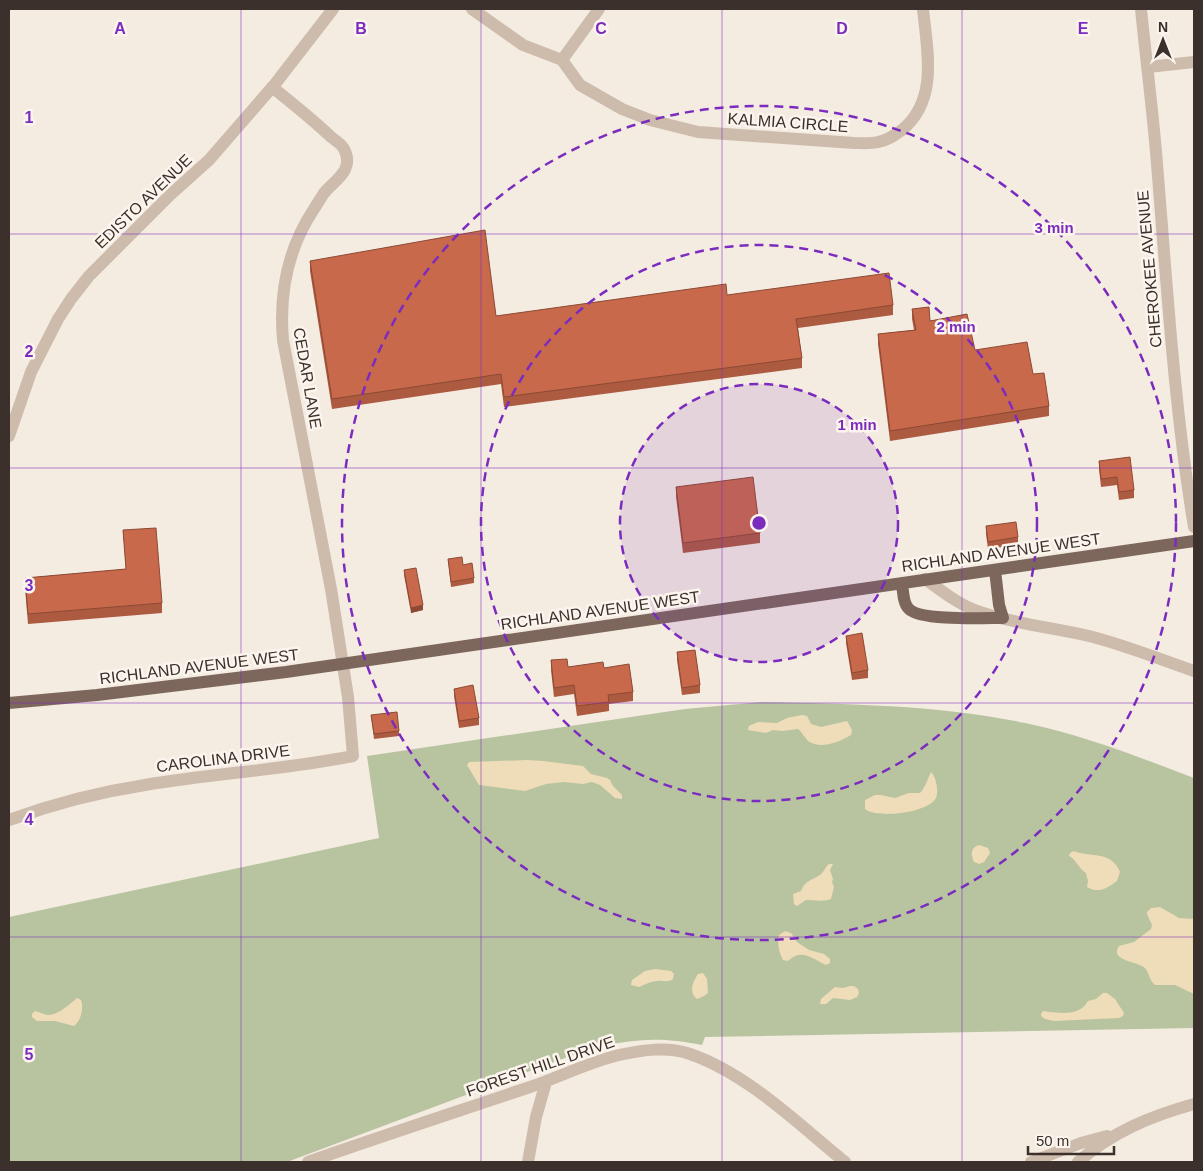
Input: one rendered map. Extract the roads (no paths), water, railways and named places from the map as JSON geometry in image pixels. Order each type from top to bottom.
[{"type":"main road","name":"RICHLAND AVENUE WEST","points":[[9,703],[97,695],[342,664],[1194,540]]},
{"type":"main road","points":[[902,583],[906,606],[914,613],[945,617],[1003,618],[999,605],[995,570]]},
{"type":"street","name":"EDISTO AVENUE","points":[[9,436],[31,372],[58,319],[71,299],[89,276],[170,195],[209,160],[272,87],[333,9]]},
{"type":"street","points":[[472,9],[523,44],[562,60],[599,9]]},
{"type":"street","name":"KALMIA CIRCLE","points":[[562,60],[580,85],[622,109],[650,120],[698,132],[827,142],[877,142],[896,134],[906,126],[914,118],[924,99],[928,73],[928,55],[922,9]]},
{"type":"street","name":"CHEROKEE AVENUE","points":[[1141,9],[1148,67],[1173,364],[1194,527]]},
{"type":"street","points":[[1148,67],[1194,62]]},
{"type":"street","name":"CEDAR LANE","points":[[272,87],[301,109],[344,148],[347,164],[342,176],[324,194],[299,235],[287,268],[281,323],[331,589],[342,664]]},
{"type":"street","points":[[925,579],[950,598],[966,606],[1003,618],[1087,636],[1123,646],[1194,671]]},
{"type":"street","name":"CAROLINA DRIVE","points":[[9,820],[51,805],[146,784],[246,773],[353,756],[348,697],[342,664]]},
{"type":"street","name":"FOREST HILL DRIVE","points":[[308,1162],[546,1082],[585,1065],[620,1055],[667,1050],[690,1054],[729,1072],[766,1098],[845,1162]]},
{"type":"street","points":[[528,1162],[534,1126],[546,1082]]},
{"type":"street","points":[[1031,1162],[1081,1143],[1121,1131],[1166,1112],[1194,1104]]},
{"type":"street","points":[[1078,1162],[1121,1131]]}]
